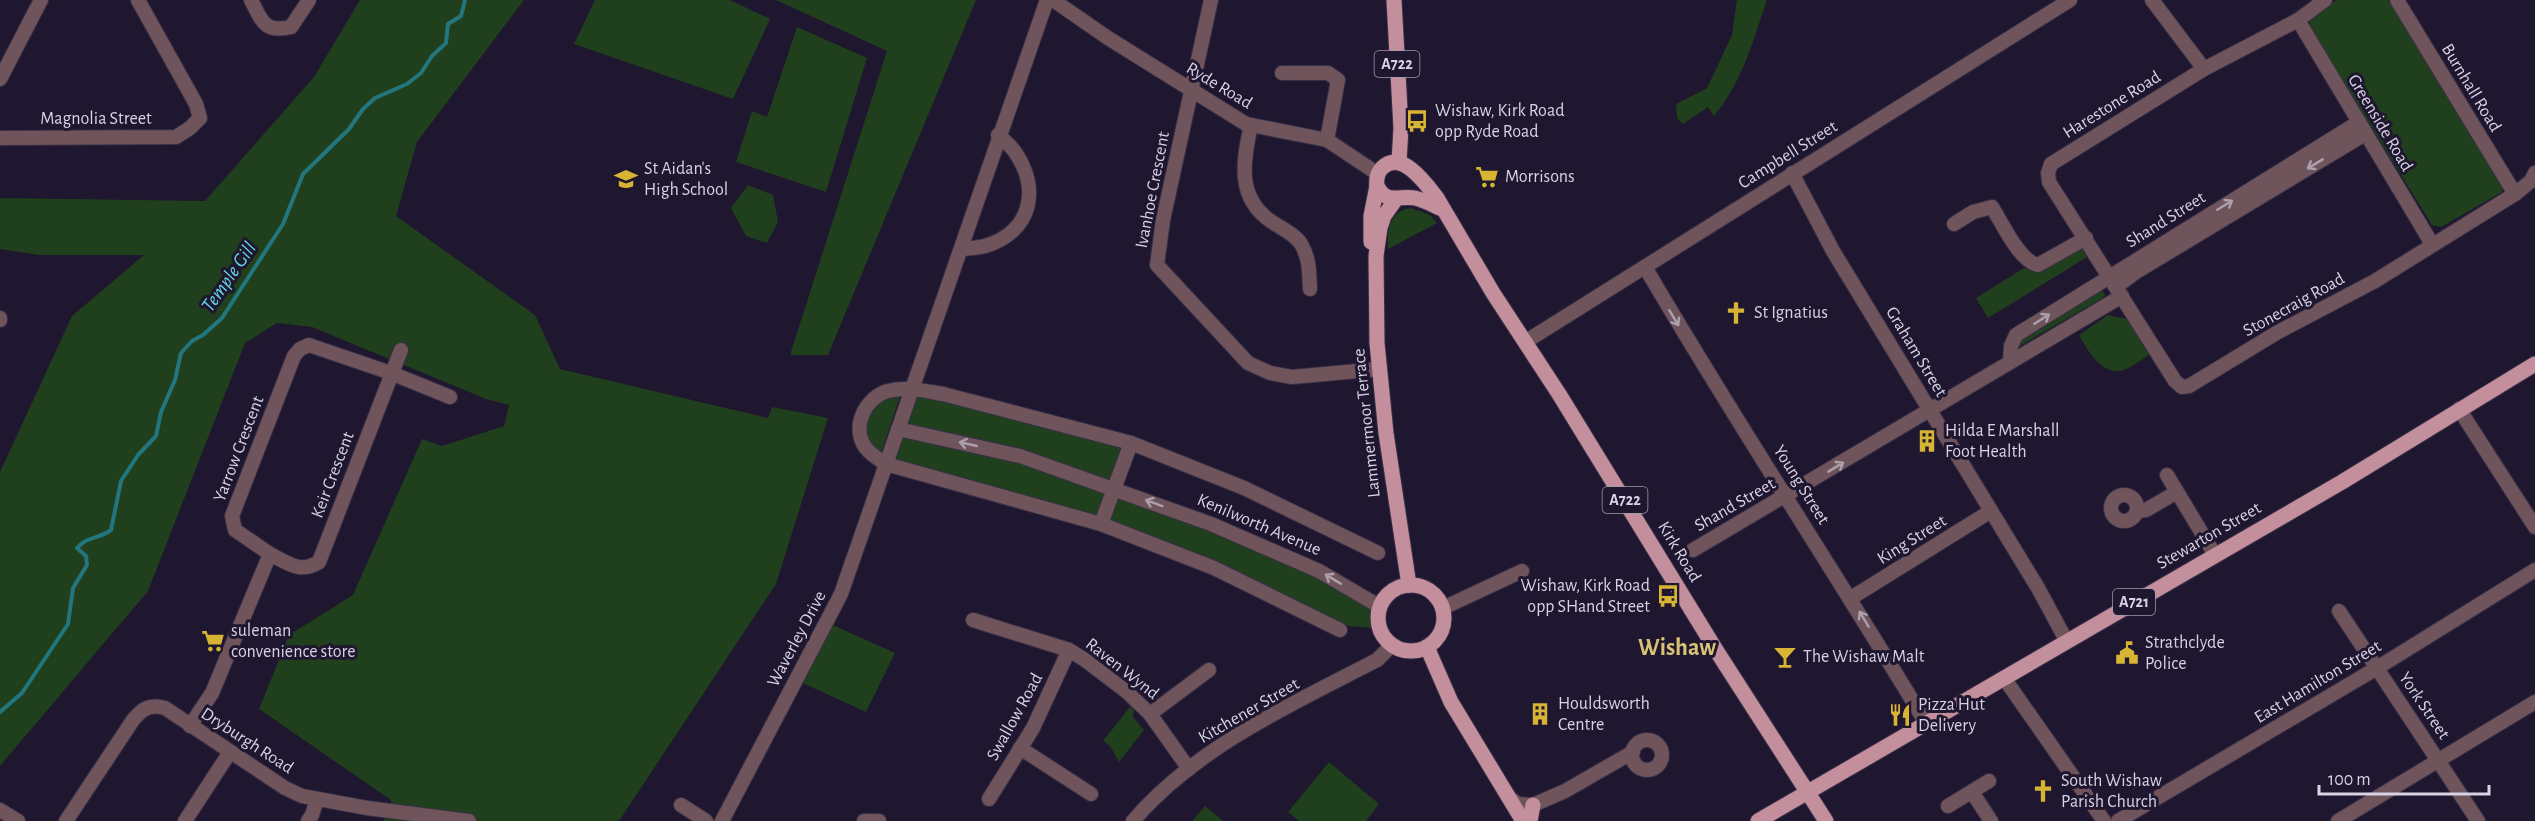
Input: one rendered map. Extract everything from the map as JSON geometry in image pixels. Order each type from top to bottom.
[{"type":"main road","name":"A722","points":[[1394,0],[1405,166],[1413,175],[1413,188],[1400,198]]},
{"type":"main road","points":[[1405,166],[1386,164],[1378,180],[1382,194],[1416,199],[1442,209]]},
{"type":"main road","name":"Kirk Road","points":[[1405,166],[1427,184],[1639,522],[1716,650],[1826,821]]},
{"type":"main road","name":"Lammermoor Terrace","points":[[1376,256],[1371,243],[1370,228],[1378,180]]},
{"type":"main road","name":"Lammermoor Terrace","points":[[1400,198],[1384,216],[1376,256],[1380,369],[1386,433],[1409,585]]},
{"type":"main road","name":"Stewarton Street","points":[[1808,792],[2066,640],[2342,482],[2535,364]]},
{"type":"main road","points":[[1409,585],[1419,585],[1429,590],[1438,598],[1443,608],[1444,624],[1438,637],[1427,647],[1415,651],[1403,650],[1392,645],[1380,629],[1379,613],[1388,594],[1400,586],[1409,585]]},
{"type":"main road","points":[[1427,647],[1451,702],[1523,821]]},
{"type":"main road","name":"A721","points":[[1758,821],[1808,792]]},
{"type":"main road","points":[[1530,821],[1533,805]]},
{"type":"street","points":[[0,79],[41,0]]},
{"type":"street","name":"Magnolia Street","points":[[0,138],[176,137],[200,118],[196,104],[138,0]]},
{"type":"street","points":[[251,0],[263,23],[277,30],[291,27],[309,0]]},
{"type":"street","name":"Waverley Drive","points":[[722,821],[841,594],[962,249],[998,135],[1047,0]]},
{"type":"street","name":"Ryde Road","points":[[1053,0],[1192,91],[1251,125],[1327,140],[1378,180]]},
{"type":"street","name":"Ivanhoe Crescent","points":[[1211,0],[1163,220],[1157,265],[1248,363],[1270,373],[1292,377],[1380,369]]},
{"type":"street","name":"Campbell Street","points":[[1525,342],[2070,0]]},
{"type":"street","points":[[2152,0],[2204,69]]},
{"type":"street","name":"Harestone Road","points":[[2116,286],[2049,182],[2048,172],[2051,164],[2204,69],[2298,20],[2325,0]]},
{"type":"street","name":"Burnhall Road","points":[[2397,0],[2515,194]]},
{"type":"street","name":"Greenside Road","points":[[2298,20],[2432,244]]},
{"type":"street","points":[[1282,73],[1328,73],[1338,80],[1327,140]]},
{"type":"street","points":[[1251,125],[1245,151],[1243,177],[1254,205],[1265,218],[1300,242],[1309,261],[1310,289]]},
{"type":"street","name":"Shand Street","points":[[1693,550],[2010,362],[2116,286],[2362,128]]},
{"type":"street","points":[[962,249],[985,246],[1006,236],[1026,216],[1029,194],[1025,171],[1015,151],[998,135]]},
{"type":"street","name":"Graham Street","points":[[1792,173],[1833,251],[1991,511],[2066,640]]},
{"type":"street","name":"Stonecraig Road","points":[[2116,286],[2175,381],[2182,387],[2189,386],[2278,332],[2375,281],[2515,194],[2531,181],[2535,173]]},
{"type":"street","points":[[1954,224],[1973,212],[1992,207],[2023,257],[2031,264],[2038,265],[2086,237]]},
{"type":"street","name":"Young Street","points":[[1645,267],[1926,723]]},
{"type":"street","name":"Shand Street","points":[[2010,362],[2011,346],[2016,335],[2116,286]]},
{"type":"street","name":"Yarrow Crescent","points":[[270,554],[235,530],[232,516],[294,356],[300,349],[309,345],[391,373],[450,397]]},
{"type":"street","name":"Keir Crescent","points":[[270,554],[298,567],[310,568],[319,562],[401,350]]},
{"type":"street","points":[[913,389],[886,391],[874,397],[866,407],[860,423],[861,438],[874,456],[886,464],[1101,524],[1214,568],[1340,630]]},
{"type":"street","name":"Kenilworth Avenue","points":[[913,389],[943,394],[1131,443],[1244,488],[1378,553]]},
{"type":"street","points":[[2459,409],[2535,527]]},
{"type":"street","name":"Kenilworth Avenue","points":[[898,429],[1020,456],[1211,524],[1319,571],[1377,605],[1379,613]]},
{"type":"street","points":[[1101,524],[1131,443]]},
{"type":"street","points":[[2167,475],[2215,555]]},
{"type":"street","points":[[2137,511],[2145,510],[2177,492]]},
{"type":"street","name":"King Street","points":[[1851,598],[1991,511]]},
{"type":"street","points":[[190,726],[212,693],[270,554]]},
{"type":"street","name":"East Hamilton Street","points":[[2118,821],[2378,668],[2535,570]]},
{"type":"street","points":[[1443,608],[1522,571]]},
{"type":"street","name":"York Street","points":[[2339,611],[2478,821]]},
{"type":"street","name":"Raven Wynd","points":[[974,620],[1069,650],[1085,660],[1127,692],[1150,714],[1189,769]]},
{"type":"street","name":"Kitchener Street","points":[[1132,821],[1156,796],[1232,738],[1377,660],[1392,645]]},
{"type":"street","name":"Swallow Road","points":[[989,799],[1043,710],[1069,650]]},
{"type":"street","points":[[1150,714],[1209,670]]},
{"type":"street","points":[[2004,678],[2104,821]]},
{"type":"street","points":[[2338,821],[2535,702]]},
{"type":"street","name":"Dryburgh Road","points":[[66,821],[142,709],[154,705],[165,708],[285,788],[302,796],[367,808],[470,821]]},
{"type":"street","points":[[1020,748],[1091,794]]},
{"type":"street","points":[[186,821],[230,752]]},
{"type":"street","points":[[1511,799],[1518,804],[1533,805],[1564,791],[1633,752]]},
{"type":"street","points":[[1948,806],[1989,780]]},
{"type":"street","points":[[1972,792],[1991,821]]},
{"type":"street","points":[[308,821],[317,799]]},
{"type":"street","points":[[681,805],[706,821]]},
{"type":"street","points":[[0,810],[18,821]]},
{"type":"street","points":[[864,821],[879,821]]},
{"type":"green space","points":[[360,0],[524,0],[417,142],[396,216],[535,315],[560,369],[768,418],[772,407],[828,418],[776,584],[619,821],[383,821],[391,811],[391,800],[259,709],[289,635],[353,595],[422,439],[442,446],[504,426],[509,405],[486,399],[312,327],[277,323],[245,343],[148,591],[0,766],[0,472],[72,316],[144,255],[39,255],[0,249],[0,198],[205,201],[314,77]]},
{"type":"green space","points":[[595,0],[730,0],[770,19],[733,99],[574,44]]},
{"type":"green space","points":[[776,0],[976,0],[828,355],[790,355],[887,51]]},
{"type":"green space","points":[[1737,0],[1767,0],[1746,61],[1732,90],[1714,116],[1708,107],[1683,124],[1677,118],[1676,104],[1707,88],[1732,35]]},
{"type":"green space","points":[[2337,0],[2388,0],[2504,184],[2502,192],[2441,227],[2432,225],[2310,28],[2310,16]]},
{"type":"green space","points":[[797,27],[867,58],[826,192],[736,162],[752,111],[767,117]]},
{"type":"green space","points":[[748,185],[773,195],[778,222],[767,243],[746,236],[731,208]]},
{"type":"green space","points":[[1411,208],[1430,215],[1437,223],[1388,249],[1391,222],[1398,213]]},
{"type":"green space","points":[[2076,248],[2082,249],[2087,257],[1988,318],[1976,298],[2024,268],[2034,272]]},
{"type":"green space","points":[[2101,290],[2105,294],[2104,297],[2018,347],[2016,346],[2023,337]]},
{"type":"green space","points":[[2108,315],[2127,319],[2149,355],[2124,370],[2116,371],[2102,366],[2079,335]]},
{"type":"green space","points":[[889,395],[900,397],[881,453],[865,437],[868,412]]},
{"type":"green space","points":[[918,395],[1125,447],[1111,484],[907,426]]},
{"type":"green space","points":[[904,434],[1018,459],[1108,490],[1099,519],[983,484],[895,463]]},
{"type":"green space","points":[[1116,495],[1211,527],[1317,574],[1379,611],[1372,628],[1349,626],[1107,520]]},
{"type":"green space","points":[[826,622],[895,653],[866,712],[796,680]]},
{"type":"green space","points":[[1130,707],[1134,710],[1133,717],[1144,730],[1119,762],[1110,746],[1103,741]]},
{"type":"green space","points":[[1329,762],[1379,804],[1366,821],[1299,821],[1288,812]]},
{"type":"green space","points":[[1205,806],[1223,821],[1192,821]]},
{"type":"waterway","name":"Temple Gill","points":[[0,712],[22,693],[68,624],[73,588],[87,565],[86,556],[77,548],[85,541],[111,530],[121,481],[138,455],[156,436],[161,412],[175,380],[181,353],[192,341],[203,335],[222,318],[283,224],[303,174],[349,129],[363,109],[375,98],[407,84],[421,73],[432,56],[446,43],[448,24],[461,16],[465,0]]},
{"type":"place","name":"Wishaw, Kirk Road opp Ryde Road","points":[[1417,121]]},
{"type":"place","name":"Morrisons","points":[[1487,177]]},
{"type":"place","name":"St Aidan's High School","points":[[626,179]]},
{"type":"place","name":"St Ignatius","points":[[1736,313]]},
{"type":"place","name":"Hilda E Marshall Foot Health","points":[[1927,441]]},
{"type":"place","name":"Wishaw, Kirk Road opp SHand Street","points":[[1668,596]]},
{"type":"place","name":"suleman convenience store","points":[[213,641]]},
{"type":"place","name":"Strathclyde Police","points":[[2127,653]]},
{"type":"place","name":"The Wishaw Malt","points":[[1785,657]]},
{"type":"place","name":"Houldsworth Centre","points":[[1540,714]]},
{"type":"place","name":"Pizza Hut Delivery","points":[[1900,715]]},
{"type":"place","name":"South Wishaw Parish Church","points":[[2043,791]]},
{"type":"district","name":"Wishaw","points":[[1677,648]]}]
